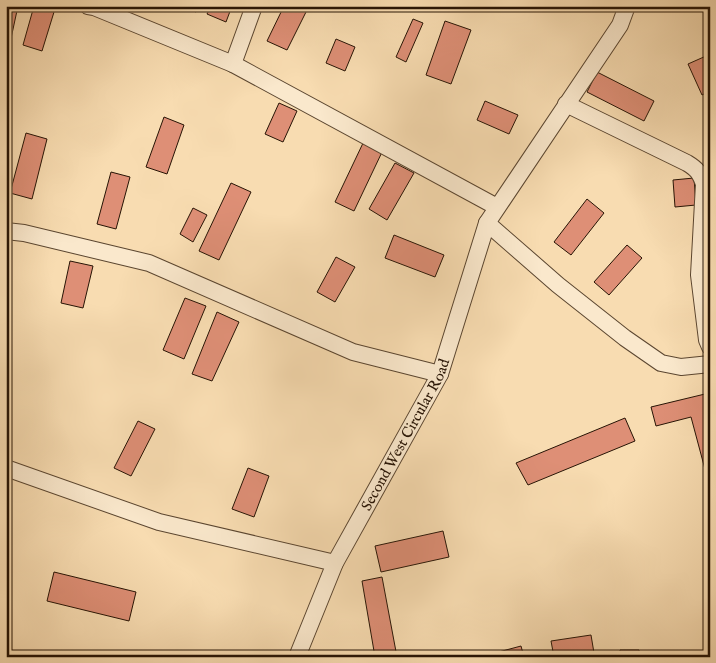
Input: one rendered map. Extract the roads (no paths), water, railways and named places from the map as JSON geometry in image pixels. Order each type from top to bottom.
[{"type":"street","points":[[88,6],[233,64],[497,207]]},
{"type":"street","points":[[233,64],[254,6]]},
{"type":"street","name":"Second West Circular Road","points":[[297,657],[335,563],[440,374],[487,223],[620,25],[627,6]]},
{"type":"street","points":[[566,104],[697,169],[704,184],[699,275],[707,340],[710,347]]},
{"type":"street","points":[[487,223],[558,285],[625,338],[662,363],[681,367],[710,364]]},
{"type":"street","points":[[6,231],[24,233],[149,263],[353,352],[440,374]]},
{"type":"street","points":[[6,468],[159,522],[335,563]]}]
